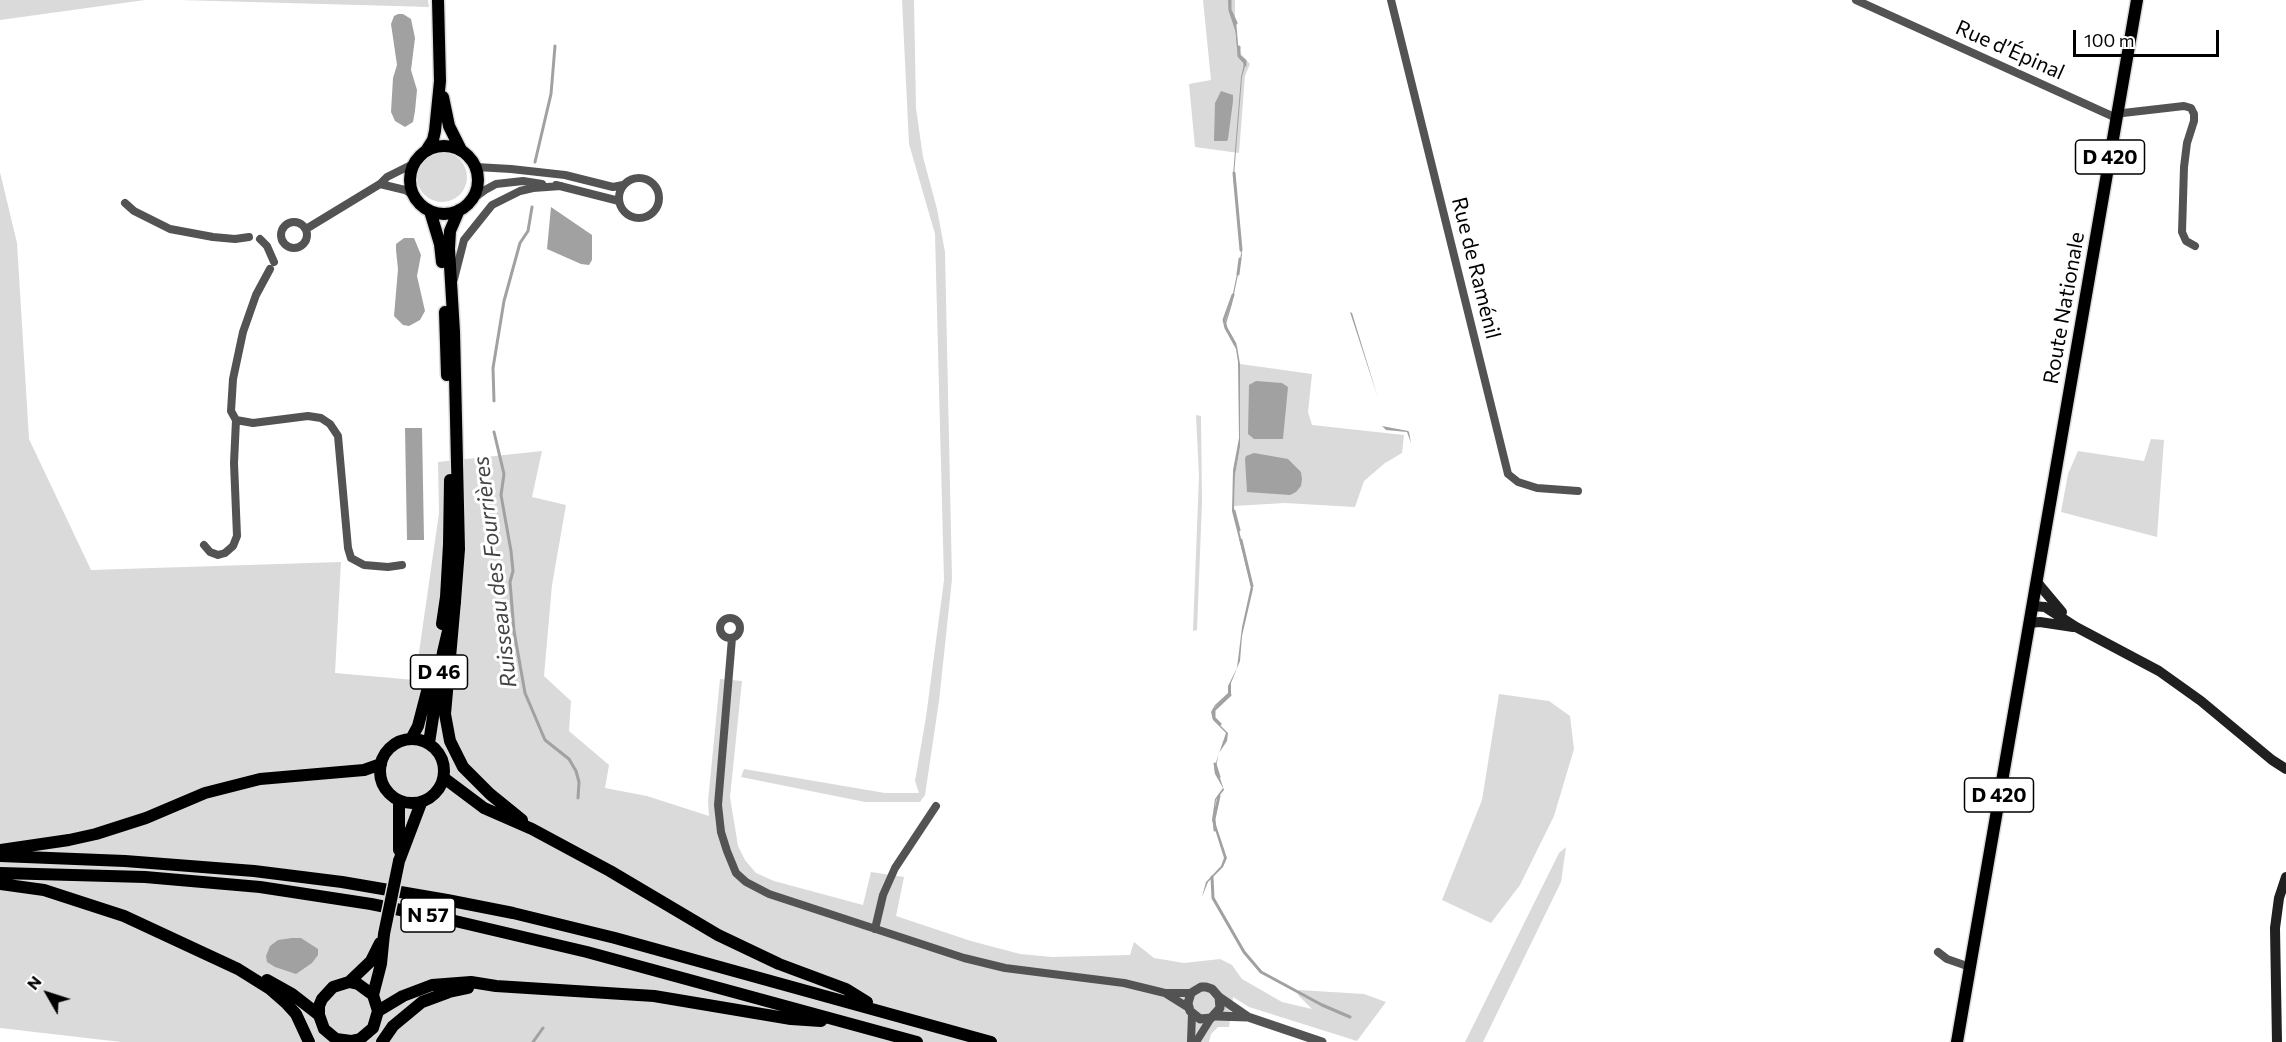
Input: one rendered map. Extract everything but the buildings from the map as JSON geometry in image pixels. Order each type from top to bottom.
[{"type":"main road","points":[[426,151],[437,146],[450,146],[461,150],[476,167],[478,178],[476,190],[470,201],[459,210],[441,214],[430,211],[417,200],[410,181],[415,163],[433,140],[435,131],[440,81],[438,0]]},
{"type":"main road","name":"Route Nationale","points":[[2029,623],[2137,0]]},
{"type":"main road","points":[[440,81],[449,126],[461,150]]},
{"type":"main road","name":"D 46","points":[[429,743],[443,652],[455,601],[459,549],[454,332],[449,249],[450,231],[459,210]]},
{"type":"main road","name":"D 46","points":[[411,739],[418,726],[438,646],[446,597],[449,544],[450,483],[445,286],[440,244],[430,211]]},
{"type":"main road","points":[[2036,582],[2051,602],[2076,627]]},
{"type":"main road","points":[[455,601],[445,714],[450,741],[463,767],[490,794],[532,829]]},
{"type":"main road","points":[[2032,606],[2045,607],[2076,627],[2159,671],[2201,701],[2286,769]]},
{"type":"main road","points":[[2029,623],[2040,622],[2076,627]]},
{"type":"main road","name":"D 420","points":[[1957,1042],[2029,623]]},
{"type":"main road","points":[[411,739],[429,743],[442,758],[445,768],[440,789],[431,798],[421,803],[399,801],[386,790],[382,782],[381,764],[385,754],[393,745],[411,739]]},
{"type":"main road","points":[[2272,760],[2286,780]]},
{"type":"main road","points":[[0,850],[96,834],[146,818],[205,794],[251,781],[364,770],[381,764]]},
{"type":"main road","points":[[444,778],[484,808],[532,829],[610,871],[718,935],[779,964],[846,989],[878,1009]]},
{"type":"main road","points":[[399,801],[399,861]]},
{"type":"main road","points":[[373,995],[381,964],[384,934],[399,861],[421,803]]},
{"type":"main road","name":"N 57","points":[[0,856],[125,861],[254,871],[342,882],[447,900],[513,913],[615,938],[991,1042]]},
{"type":"main road","name":"N 57","points":[[0,873],[145,877],[260,887],[371,904],[587,952],[917,1042]]},
{"type":"main road","points":[[2277,1042],[2276,928],[2279,898],[2286,877]]},
{"type":"main road","points":[[0,884],[44,890],[124,916],[238,969],[262,977],[292,994],[319,1015]]},
{"type":"main road","points":[[349,982],[371,961],[384,934]]},
{"type":"main road","points":[[238,969],[270,989],[286,1003],[296,1014],[309,1042]]},
{"type":"main road","points":[[349,982],[366,988],[373,995],[378,1011],[373,1028],[367,1035],[351,1042],[329,1039],[319,1015],[322,999],[327,992],[341,983],[349,982]]},
{"type":"main road","points":[[378,1011],[403,996],[432,985],[471,982],[496,986],[654,996],[792,1019],[845,1022]]},
{"type":"main road","points":[[382,1042],[393,1026],[422,1002],[449,992],[496,986]]},
{"type":"street","name":"Rue de Raménil","points":[[1391,0],[1508,474],[1518,482],[1537,488],[1578,491]]},
{"type":"street","name":"Rue d’Épinal","points":[[1856,0],[2112,116],[2117,116]]},
{"type":"street","points":[[2117,116],[2123,113],[2184,106],[2191,108],[2194,114],[2185,159],[2182,232],[2186,241],[2195,246]]},
{"type":"street","points":[[306,229],[380,184],[387,177],[415,163]]},
{"type":"street","points":[[476,167],[511,168],[565,175],[613,187],[636,178],[651,181],[659,193],[658,206],[649,215],[634,217],[627,214],[619,201],[623,185]]},
{"type":"street","points":[[470,201],[485,189],[496,184],[523,181],[561,186],[619,201]]},
{"type":"street","points":[[380,184],[405,190],[414,195]]},
{"type":"street","points":[[454,332],[454,280],[458,257],[464,240],[477,220],[492,205],[507,196],[533,188],[561,186]]},
{"type":"street","points":[[125,202],[134,211],[171,229],[213,237],[235,239],[249,237]]},
{"type":"street","points":[[204,545],[210,552],[218,555],[225,553],[233,546],[237,536],[234,463],[236,420],[231,411],[235,363],[243,332],[256,296],[272,265],[267,246],[260,239]]},
{"type":"street","points":[[236,420],[252,423],[287,417],[308,417],[321,418],[330,424],[338,436],[348,548],[351,558],[364,565],[388,567],[402,565]]},
{"type":"street","points":[[732,638],[718,805],[721,832],[736,873],[757,889],[964,958],[1005,968],[1124,983],[1165,993],[1191,993],[1201,987],[1206,987],[1212,989],[1219,997],[1248,1017],[1323,1042]]},
{"type":"street","points":[[875,929],[883,894],[895,868],[936,806]]},
{"type":"street","points":[[1938,952],[1947,959],[1970,967]]},
{"type":"street","points":[[1165,993],[1200,1019],[1248,1017]]},
{"type":"street","points":[[1191,993],[1187,1009],[1194,1042]]},
{"type":"street","points":[[1194,1042],[1220,1008],[1219,997]]},
{"type":"shaded area","points":[[0,0],[145,0],[0,20]]},
{"type":"shaded area","points":[[179,0],[428,0],[429,7]]},
{"type":"shaded area","points":[[902,0],[914,0],[916,108],[923,157],[937,209],[945,252],[952,579],[939,701],[925,795],[920,802],[865,802],[741,777],[744,769],[885,793],[919,793],[915,781],[944,580],[935,234],[909,144]]},
{"type":"shaded area","points":[[1203,0],[1235,0],[1235,35],[1241,54],[1250,64],[1245,76],[1239,153],[1195,147],[1189,84],[1211,80]]},
{"type":"shaded area","points":[[1228,0],[1230,0],[1230,10],[1236,20],[1239,55],[1246,63],[1242,77],[1234,176],[1242,255],[1226,328],[1237,346],[1240,364],[1240,447],[1235,475],[1234,509],[1253,589],[1242,636],[1240,661],[1231,683],[1231,694],[1215,707],[1213,713],[1214,719],[1228,733],[1227,741],[1219,753],[1226,733],[1213,720],[1211,712],[1215,705],[1228,693],[1228,686],[1237,668],[1242,627],[1251,586],[1232,511],[1233,470],[1239,438],[1238,362],[1236,349],[1224,326],[1241,254],[1233,175],[1241,77],[1244,64],[1238,57],[1235,30],[1229,12]]},
{"type":"shaded area","points":[[398,14],[411,19],[415,38],[411,70],[417,90],[415,111],[413,122],[405,127],[395,121],[391,112],[393,78],[397,65],[391,24],[394,16]]},
{"type":"shaded area","points":[[1221,91],[1233,95],[1228,139],[1227,141],[1214,141],[1215,103]]},
{"type":"shaded area","points":[[447,152],[460,159],[466,167],[466,187],[460,195],[452,201],[437,202],[424,195],[418,187],[417,172],[424,159],[432,153]]},
{"type":"shaded area","points":[[0,172],[17,243],[29,439],[91,570],[341,562],[335,673],[415,680],[439,513],[438,462],[542,451],[532,497],[566,505],[552,585],[544,676],[571,701],[569,731],[609,765],[605,788],[647,796],[709,816],[708,801],[720,679],[742,681],[730,797],[738,846],[745,860],[756,873],[774,881],[863,905],[871,872],[904,877],[896,916],[971,941],[1020,954],[1052,957],[1130,955],[1134,942],[1154,958],[1184,963],[1220,959],[1232,965],[1242,979],[1282,1002],[1312,1009],[1298,995],[1299,990],[1364,994],[1386,1002],[1357,1041],[1249,1007],[1233,997],[1229,1027],[1218,1027],[1211,1034],[1209,1042],[121,1042],[0,1028]]},
{"type":"shaded area","points":[[551,207],[592,235],[592,260],[589,265],[581,264],[547,249]]},
{"type":"shaded area","points":[[404,238],[414,238],[421,255],[417,276],[425,311],[420,320],[409,326],[403,325],[394,316],[398,269],[396,244]]},
{"type":"shaded area","points":[[1350,312],[1352,313],[1378,398]]},
{"type":"shaded area","points":[[1240,364],[1312,374],[1308,412],[1312,425],[1404,435],[1402,453],[1385,463],[1364,481],[1355,507],[1285,503],[1234,506],[1235,475],[1240,447]]},
{"type":"shaded area","points":[[1256,381],[1282,383],[1288,387],[1283,439],[1254,439],[1248,434],[1249,385]]},
{"type":"shaded area","points":[[1196,415],[1201,416],[1202,502],[1197,630],[1193,631],[1199,476]]},
{"type":"shaded area","points":[[1382,426],[1408,431],[1411,443],[1407,432],[1386,430]]},
{"type":"shaded area","points":[[405,428],[422,428],[424,540],[407,540]]},
{"type":"shaded area","points":[[2151,439],[2164,440],[2157,537],[2061,512],[2068,474],[2078,451],[2144,461]]},
{"type":"shaded area","points":[[1254,453],[1288,459],[1301,472],[1301,486],[1290,495],[1247,492],[1245,459],[1246,456]]},
{"type":"shaded area","points":[[1499,694],[1549,701],[1570,716],[1574,749],[1554,816],[1520,885],[1491,923],[1442,900],[1482,800]]},
{"type":"shaded area","points":[[1219,754],[1216,766],[1224,790],[1216,800],[1214,819],[1227,858],[1223,867],[1208,882],[1202,897],[1206,882],[1221,866],[1224,858],[1212,820],[1215,799],[1223,788],[1214,768]]},
{"type":"shaded area","points":[[1566,847],[1561,882],[1483,1042],[1465,1042],[1559,853]]},
{"type":"shaded area","points":[[301,938],[318,949],[318,955],[312,963],[296,974],[275,967],[267,962],[266,956],[270,946],[278,940]]},
{"type":"waterway","points":[[1230,0],[1230,10],[1236,23]]},
{"type":"waterway","name":"Ruisseau des Fourrières","points":[[535,162],[551,94],[555,46]]},
{"type":"waterway","points":[[1239,47],[1239,56],[1245,61],[1245,65]]},
{"type":"waterway","points":[[1234,173],[1241,250]]},
{"type":"waterway","name":"Ruisseau des Fourrières","points":[[494,401],[493,368],[504,301],[520,243],[528,231],[532,207]]},
{"type":"waterway","points":[[1238,274],[1240,259]]},
{"type":"waterway","points":[[1233,295],[1224,320],[1235,344]]},
{"type":"waterway","name":"Ruisseau des Fourrières","points":[[494,432],[504,474],[501,495],[513,571],[510,582],[514,631],[525,693],[545,740],[569,759],[576,771],[579,782],[578,798]]},
{"type":"waterway","points":[[1234,511],[1239,530]]},
{"type":"waterway","points":[[1241,540],[1252,586]]},
{"type":"waterway","points":[[1220,724],[1214,718],[1214,710],[1230,695]]},
{"type":"waterway","points":[[1215,764],[1219,777]]},
{"type":"waterway","points":[[1215,830],[1214,819],[1219,796]]},
{"type":"waterway","points":[[1212,877],[1213,898],[1244,952],[1261,972],[1322,1005],[1350,1017]]},
{"type":"waterway","name":"Ruisseau des Fourrières","points":[[533,1042],[543,1028]]}]
